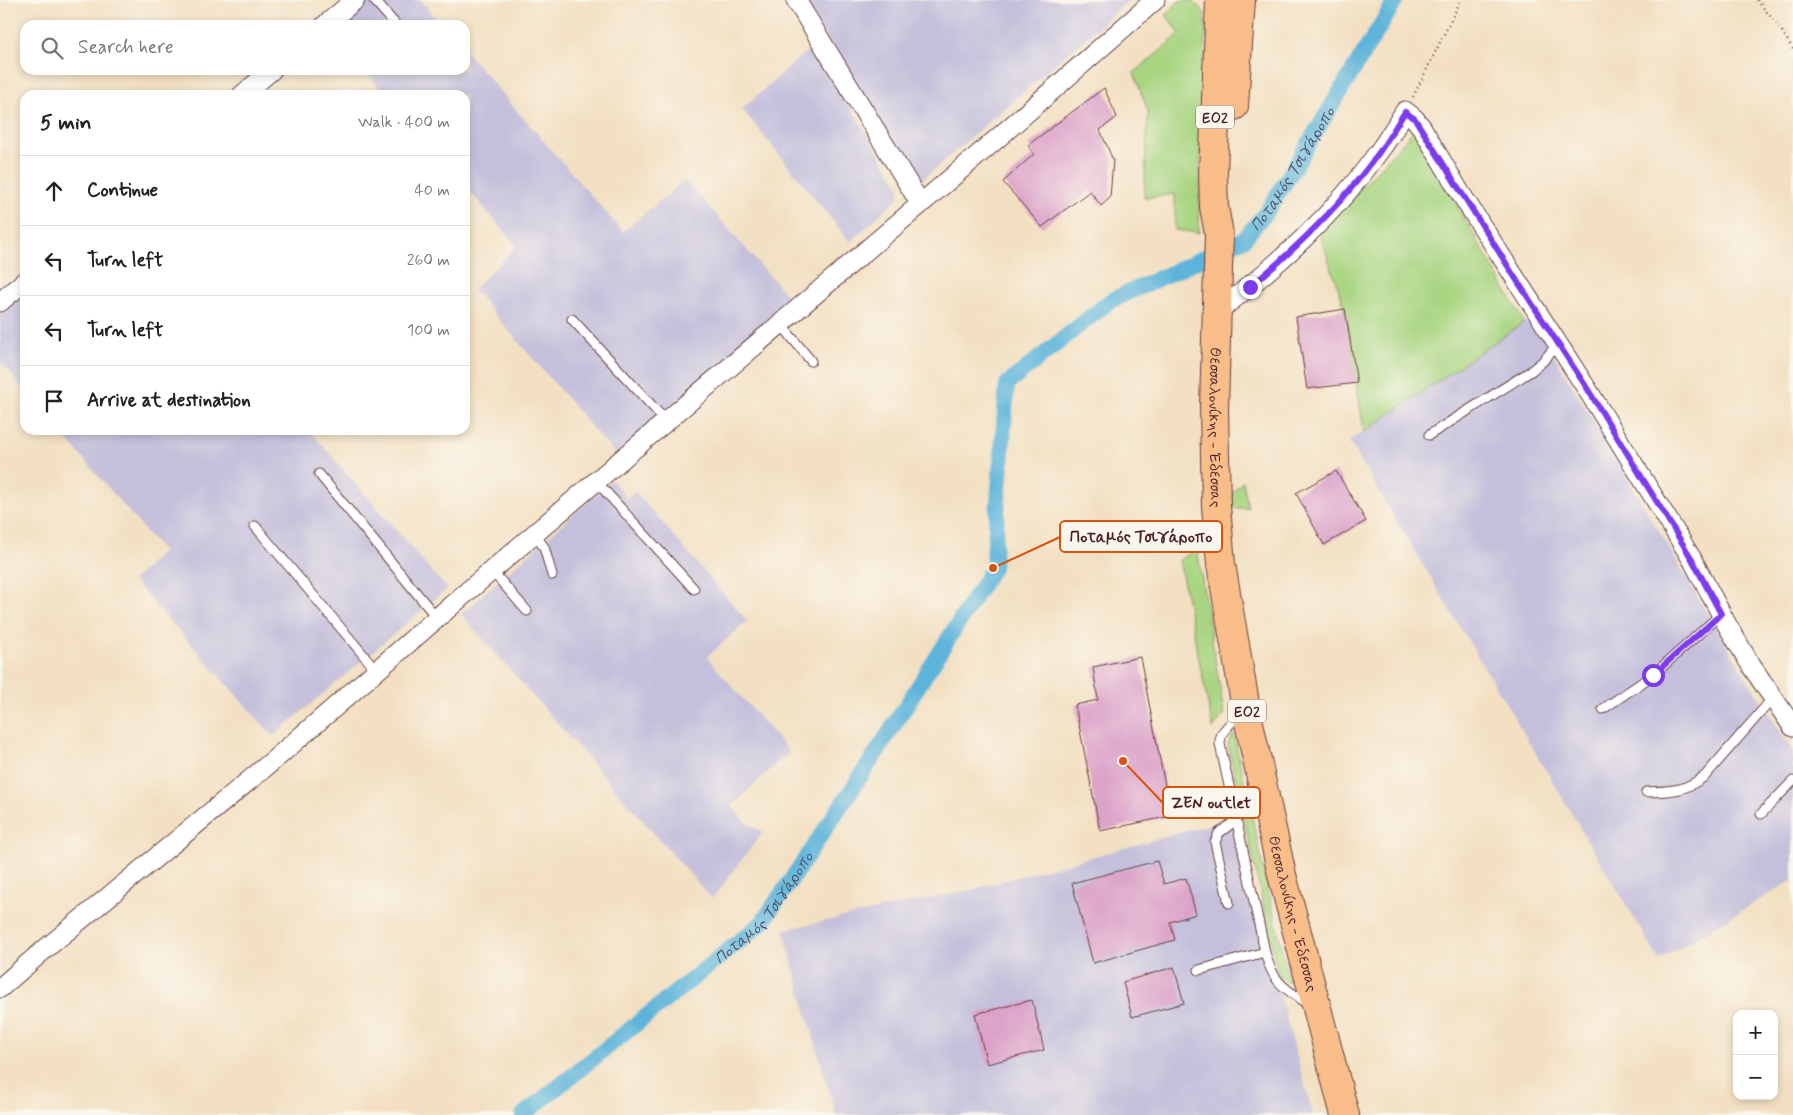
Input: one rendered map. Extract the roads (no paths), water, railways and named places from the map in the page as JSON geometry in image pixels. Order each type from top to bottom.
[{"type":"highway","name":"Θεσσαλονίκης - Έδεσσας","points":[[1220,0],[1213,173],[1214,207],[1219,234],[1214,408],[1216,506],[1221,564],[1246,709],[1282,874],[1345,1115]]},
{"type":"highway","name":"Θεσσαλονίκης - Έδεσσας","points":[[1219,234],[1226,210],[1241,0]]},
{"type":"street","points":[[331,20],[355,0]]},
{"type":"street","points":[[796,0],[920,203]]},
{"type":"street","points":[[0,988],[275,759],[534,534],[999,137],[1155,0]]},
{"type":"street","points":[[248,90],[266,75]]},
{"type":"street","points":[[1217,306],[1276,264],[1324,218],[1368,166],[1405,112],[1415,119],[1496,248],[1559,343],[1692,559],[1752,667],[1793,727]]},
{"type":"street","points":[[0,302],[20,289]]},
{"type":"lane","points":[[374,0],[392,20]]},
{"type":"lane","points":[[572,318],[666,421]]},
{"type":"lane","points":[[780,323],[812,361]]},
{"type":"lane","points":[[1429,435],[1531,371],[1559,343]]},
{"type":"lane","points":[[320,474],[438,618]]},
{"type":"lane","points":[[596,481],[694,590]]},
{"type":"lane","points":[[255,526],[377,671]]},
{"type":"lane","points":[[534,534],[544,547],[552,575]]},
{"type":"lane","points":[[492,571],[527,611]]},
{"type":"lane","points":[[1603,710],[1653,675],[1721,614]]},
{"type":"lane","points":[[1646,792],[1681,790],[1693,785],[1705,776],[1773,698]]},
{"type":"lane","points":[[1246,709],[1223,731],[1220,740],[1235,820],[1265,952],[1270,971],[1280,985],[1317,1011]]},
{"type":"lane","points":[[1761,814],[1793,781]]},
{"type":"lane","points":[[1229,903],[1215,842],[1218,833],[1235,820]]},
{"type":"lane","points":[[1199,970],[1265,952]]},
{"type":"waterway","name":"Ποταμός Τσιγάροπο","points":[[523,1115],[762,923],[873,758],[993,568],[1007,384],[1110,301],[1244,239],[1270,207],[1396,0]]},
{"type":"place","name":"Ποταμός Τσιγάροπο","points":[[993,568]]},
{"type":"place","name":"ZEN outlet","points":[[1123,761]]}]
